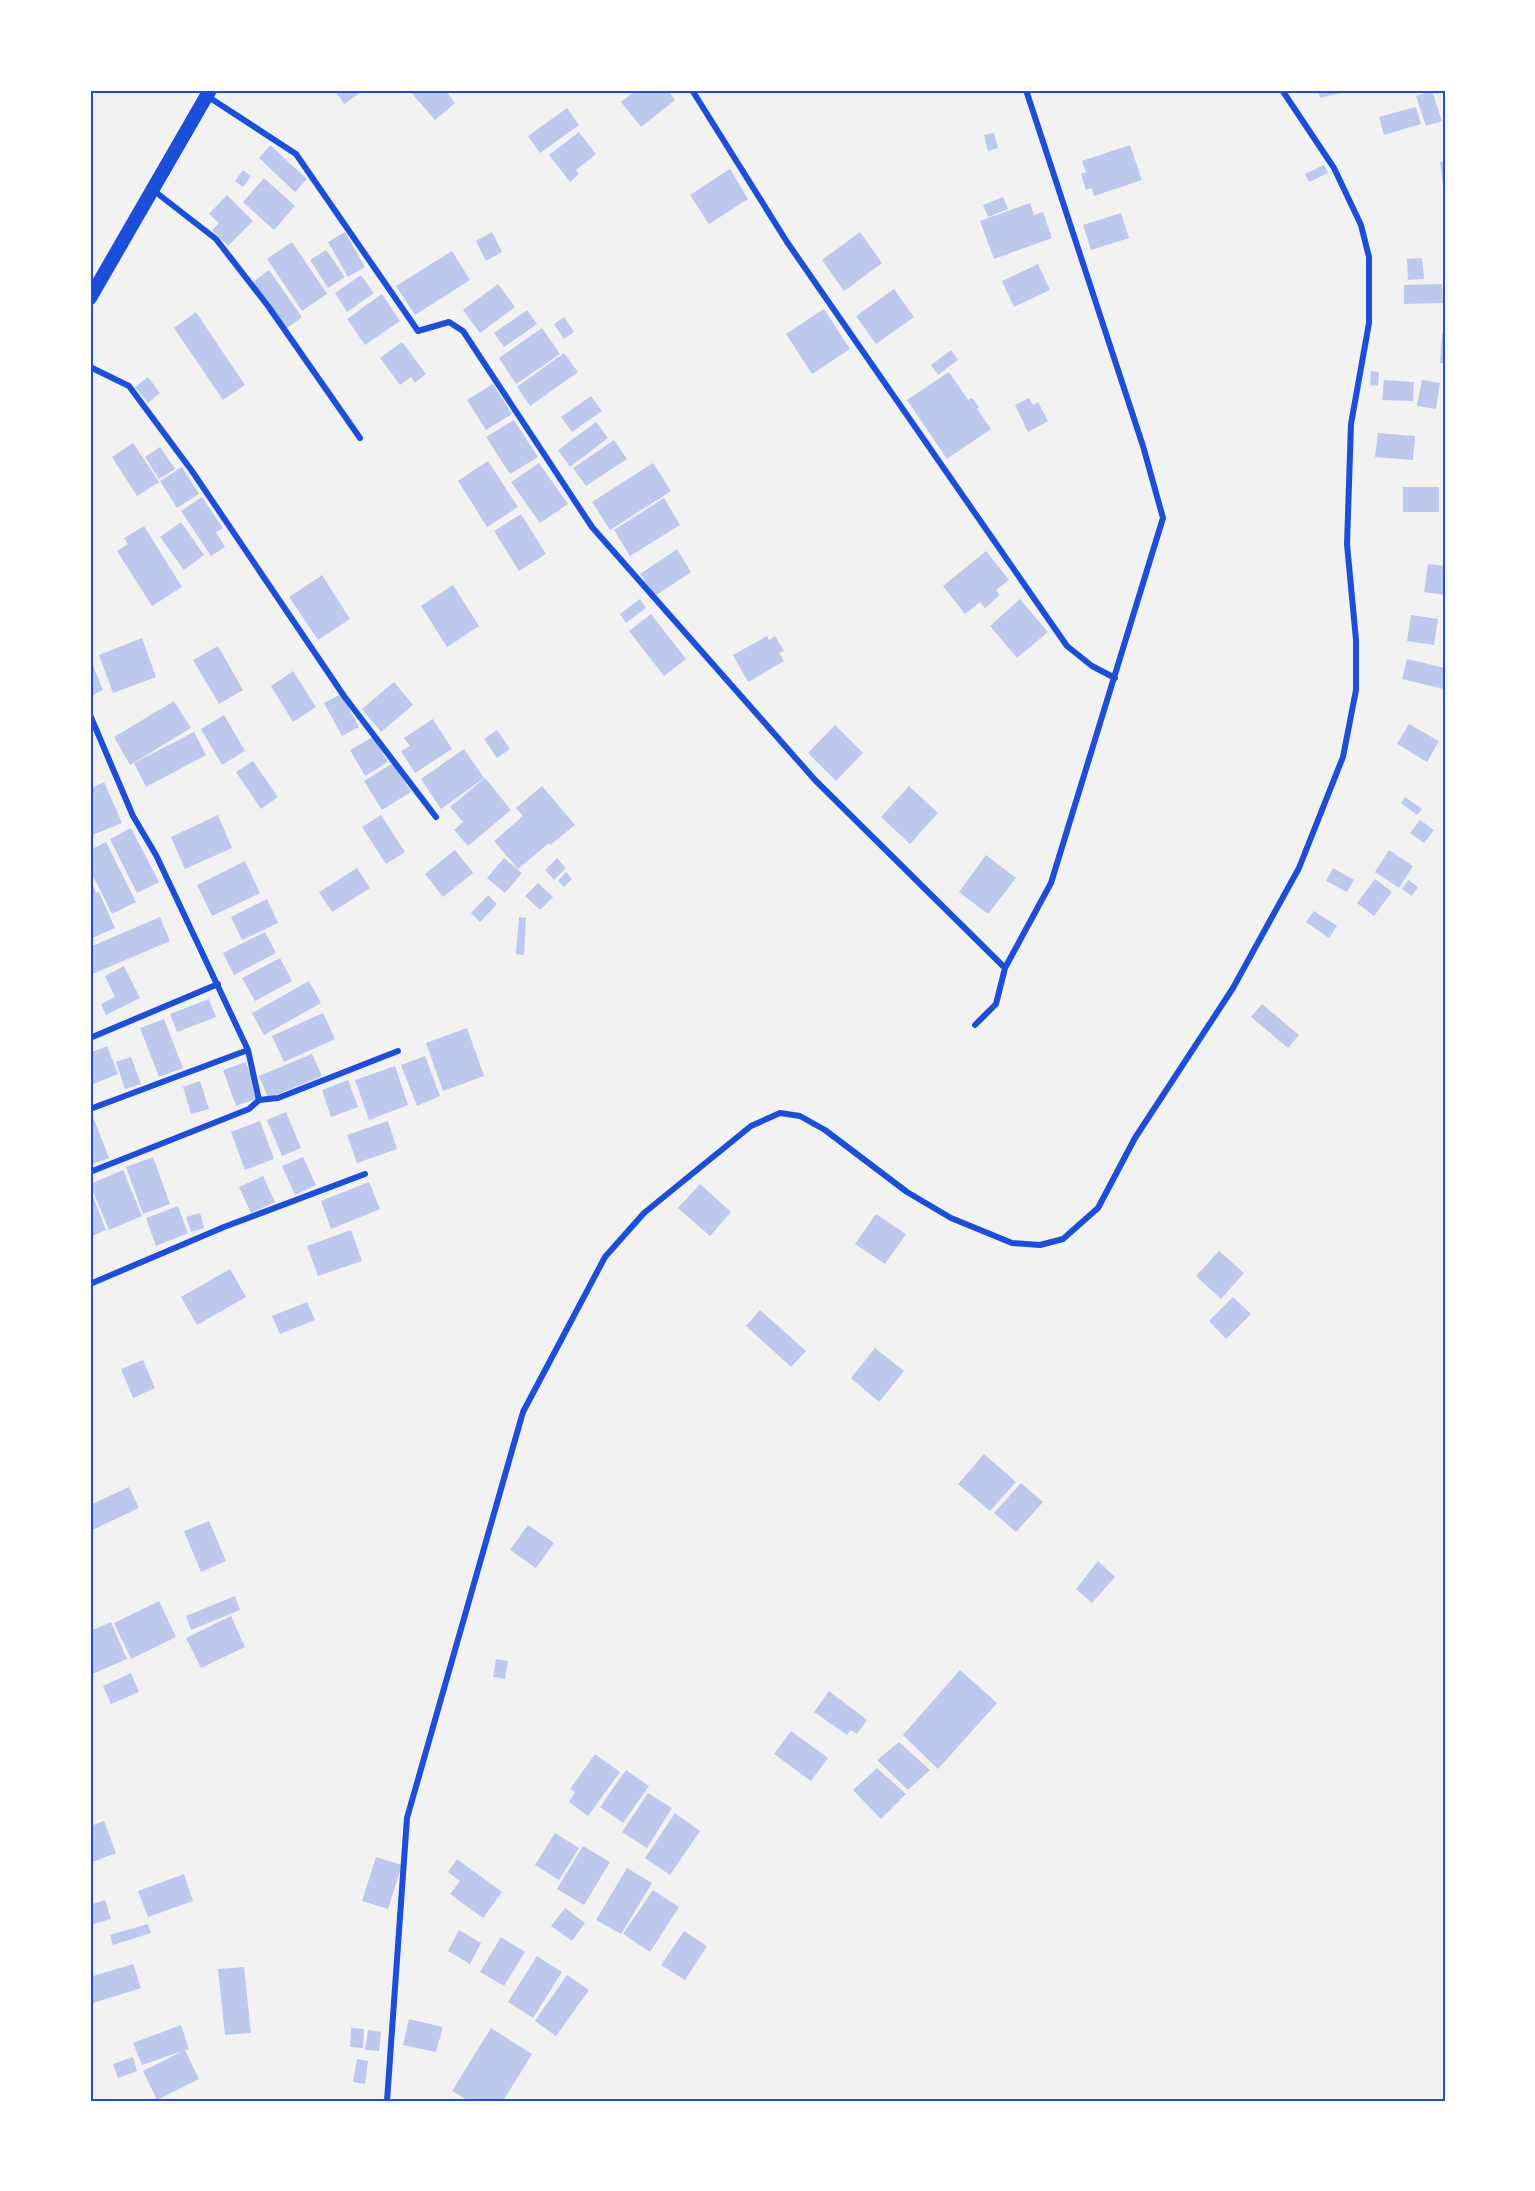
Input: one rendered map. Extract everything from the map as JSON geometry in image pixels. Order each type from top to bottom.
[{"type":"highway","points":[[90,298],[208,93]]},
{"type":"street","points":[[693,90],[787,242],[1067,646],[1092,666],[1115,678]]},
{"type":"street","points":[[975,1025],[996,1004],[1005,968],[1051,883],[1163,518],[1143,446],[1026,90]]},
{"type":"street","points":[[387,2101],[407,1818],[523,1412],[605,1257],[644,1213],[751,1126],[780,1113],[800,1116],[825,1130],[907,1192],[951,1218],[1012,1243],[1040,1245],[1064,1239],[1098,1208],[1135,1138],[1233,988],[1299,868],[1343,757],[1356,690],[1356,640],[1347,544],[1351,424],[1369,323],[1369,257],[1361,225],[1334,168],[1282,90]]},
{"type":"street","points":[[208,93],[296,154],[418,331],[449,322],[463,331],[592,528],[814,780],[1005,968]]},
{"type":"street","points":[[152,190],[216,239],[268,306],[360,438]]},
{"type":"street","points":[[90,368],[129,386],[192,471],[344,696],[436,817]]},
{"type":"street","points":[[90,715],[132,816],[156,855],[248,1050],[259,1100]]},
{"type":"street","points":[[90,1038],[218,984]]},
{"type":"street","points":[[90,1109],[248,1050]]},
{"type":"street","points":[[90,1172],[249,1109],[259,1100],[278,1098],[398,1051]]},
{"type":"street","points":[[90,1284],[224,1227],[365,1174]]},
{"type":"building","points":[[335,90],[364,90],[344,104]]},
{"type":"building","points":[[409,90],[445,90],[455,103],[435,120]]},
{"type":"building","points":[[636,90],[667,90],[675,100],[641,127],[621,102]]},
{"type":"building","points":[[1318,90],[1347,90],[1347,91],[1320,98]]},
{"type":"building","points":[[1432,91],[1442,121],[1426,126],[1416,96]]},
{"type":"building","points":[[1416,107],[1421,124],[1384,135],[1379,117]]},
{"type":"building","points":[[567,108],[579,125],[540,153],[528,136]]},
{"type":"building","points":[[579,132],[596,154],[576,170],[579,174],[570,182],[549,155]]},
{"type":"building","points":[[994,133],[998,148],[988,151],[984,135]]},
{"type":"building","points":[[270,145],[307,179],[295,192],[259,158]]},
{"type":"building","points":[[1130,145],[1142,180],[1094,196],[1092,188],[1086,190],[1081,174],[1086,172],[1082,161]]},
{"type":"building","points":[[1445,161],[1445,185],[1443,185],[1440,162]]},
{"type":"building","points":[[1324,165],[1328,173],[1309,182],[1305,174]]},
{"type":"building","points":[[730,169],[748,199],[709,224],[690,195]]},
{"type":"building","points":[[243,170],[251,176],[243,187],[235,181]]},
{"type":"building","points":[[264,178],[295,206],[274,230],[243,202]]},
{"type":"building","points":[[227,195],[253,221],[228,246],[212,230],[219,223],[209,214]]},
{"type":"building","points":[[1003,197],[1008,209],[988,217],[983,205]]},
{"type":"building","points":[[1030,203],[1034,215],[1043,212],[1052,238],[994,259],[980,221]]},
{"type":"building","points":[[1121,213],[1129,238],[1091,250],[1083,225]]},
{"type":"building","points":[[345,232],[365,267],[348,277],[328,242]]},
{"type":"building","points":[[492,232],[502,252],[486,261],[476,241]]},
{"type":"building","points":[[860,232],[882,263],[844,291],[822,260]]},
{"type":"building","points":[[292,242],[327,294],[302,311],[267,259]]},
{"type":"building","points":[[326,250],[345,277],[328,288],[310,260]]},
{"type":"building","points":[[452,251],[470,280],[415,315],[396,286]]},
{"type":"building","points":[[1422,258],[1424,279],[1408,280],[1407,259]]},
{"type":"building","points":[[1038,264],[1050,290],[1014,307],[1002,281]]},
{"type":"building","points":[[269,270],[302,317],[286,329],[253,282]]},
{"type":"building","points":[[361,275],[374,293],[347,312],[335,293]]},
{"type":"building","points":[[498,284],[515,307],[480,333],[463,310]]},
{"type":"building","points":[[1442,284],[1443,303],[1404,304],[1404,285]]},
{"type":"building","points":[[894,289],[914,317],[876,344],[856,316]]},
{"type":"building","points":[[382,294],[400,321],[365,345],[347,319]]},
{"type":"building","points":[[824,309],[850,349],[812,374],[786,334]]},
{"type":"building","points":[[527,310],[537,324],[504,347],[494,333]]},
{"type":"building","points":[[196,312],[245,385],[223,400],[174,328]]},
{"type":"building","points":[[564,317],[574,332],[564,339],[554,324]]},
{"type":"building","points":[[542,328],[560,354],[516,384],[499,358]]},
{"type":"building","points":[[1442,333],[1445,333],[1445,363],[1440,363]]},
{"type":"building","points":[[402,342],[426,374],[415,383],[411,377],[400,385],[380,358]]},
{"type":"building","points":[[951,350],[958,360],[938,375],[931,365]]},
{"type":"building","points":[[564,353],[578,372],[530,406],[517,387]]},
{"type":"building","points":[[1371,371],[1379,372],[1378,386],[1370,385]]},
{"type":"building","points":[[949,372],[968,400],[972,398],[979,407],[977,409],[991,429],[947,459],[907,400]]},
{"type":"building","points":[[148,377],[160,393],[148,403],[135,387]]},
{"type":"building","points":[[1384,380],[1414,382],[1413,401],[1382,400]]},
{"type":"building","points":[[1422,380],[1440,383],[1436,409],[1417,406]]},
{"type":"building","points":[[493,384],[512,414],[486,430],[467,400]]},
{"type":"building","points":[[591,396],[602,411],[572,432],[561,417]]},
{"type":"building","points":[[1029,398],[1033,405],[1038,402],[1048,421],[1028,432],[1015,405]]},
{"type":"building","points":[[514,420],[538,457],[510,474],[486,437]]},
{"type":"building","points":[[596,422],[608,438],[570,467],[558,450]]},
{"type":"building","points":[[1378,433],[1415,436],[1413,460],[1375,457]]},
{"type":"building","points":[[614,440],[627,459],[586,486],[573,468]]},
{"type":"building","points":[[133,443],[159,482],[137,496],[112,457]]},
{"type":"building","points":[[160,447],[175,469],[159,479],[145,457]]},
{"type":"building","points":[[488,461],[518,507],[487,527],[458,481]]},
{"type":"building","points":[[539,463],[568,504],[540,523],[511,482]]},
{"type":"building","points":[[653,463],[671,491],[610,530],[592,502]]},
{"type":"building","points":[[182,467],[199,494],[177,508],[160,481]]},
{"type":"building","points":[[1403,487],[1439,487],[1439,512],[1403,512]]},
{"type":"building","points":[[202,497],[223,528],[216,532],[225,547],[211,556],[181,511]]},
{"type":"building","points":[[664,498],[680,525],[630,556],[614,530]]},
{"type":"building","points":[[521,514],[546,554],[519,571],[494,531]]},
{"type":"building","points":[[181,522],[204,555],[184,570],[160,537]]},
{"type":"building","points":[[144,526],[182,587],[152,606],[117,551],[128,544],[124,538]]},
{"type":"building","points":[[677,549],[691,572],[655,596],[640,574]]},
{"type":"building","points":[[986,551],[1009,580],[996,590],[1000,595],[985,608],[980,602],[965,614],[943,586]]},
{"type":"building","points":[[1428,564],[1445,566],[1445,595],[1424,592]]},
{"type":"building","points":[[322,575],[350,619],[318,640],[289,597]]},
{"type":"building","points":[[453,585],[479,626],[447,647],[421,606]]},
{"type":"building","points":[[640,599],[646,608],[626,623],[620,614]]},
{"type":"building","points":[[1020,599],[1048,632],[1017,658],[990,626]]},
{"type":"building","points":[[651,614],[686,659],[664,676],[629,631]]},
{"type":"building","points":[[1411,615],[1438,619],[1434,645],[1407,641]]},
{"type":"building","points":[[767,636],[769,640],[775,636],[784,651],[779,653],[784,661],[748,682],[733,655]]},
{"type":"building","points":[[142,638],[156,677],[113,693],[99,655]]},
{"type":"building","points":[[218,646],[243,690],[219,704],[193,660]]},
{"type":"building","points":[[1407,659],[1445,668],[1444,689],[1402,679]]},
{"type":"building","points":[[90,663],[92,663],[103,690],[90,696]]},
{"type":"building","points":[[293,671],[316,707],[293,722],[271,686]]},
{"type":"building","points":[[394,682],[413,705],[381,732],[362,709]]},
{"type":"building","points":[[341,694],[359,727],[342,736],[324,703]]},
{"type":"building","points":[[174,701],[191,728],[130,765],[114,737]]},
{"type":"building","points":[[224,715],[245,751],[222,765],[201,729]]},
{"type":"building","points":[[433,719],[452,749],[415,773],[401,751],[410,746],[404,738]]},
{"type":"building","points":[[1409,724],[1439,741],[1427,762],[1397,744]]},
{"type":"building","points":[[835,725],[863,753],[836,781],[808,753]]},
{"type":"building","points":[[497,730],[510,749],[497,758],[484,739]]},
{"type":"building","points":[[194,732],[206,755],[146,787],[134,763]]},
{"type":"building","points":[[373,737],[388,762],[365,776],[350,750]]},
{"type":"building","points":[[464,749],[484,778],[441,809],[421,779]]},
{"type":"building","points":[[253,761],[278,797],[261,809],[236,772]]},
{"type":"building","points":[[393,763],[411,792],[382,810],[364,781]]},
{"type":"building","points":[[485,778],[511,810],[468,846],[454,830],[463,822],[450,807]]},
{"type":"building","points":[[104,782],[122,823],[90,836],[90,789]]},
{"type":"building","points":[[542,786],[575,825],[518,869],[494,841],[523,816],[516,808]]},
{"type":"building","points":[[909,786],[938,813],[910,844],[881,817]]},
{"type":"building","points":[[1405,797],[1422,809],[1417,815],[1401,803]]},
{"type":"building","points":[[218,815],[232,848],[185,869],[171,837]]},
{"type":"building","points":[[381,815],[405,852],[386,864],[362,827]]},
{"type":"building","points":[[1420,820],[1434,830],[1424,843],[1410,833]]},
{"type":"building","points":[[131,828],[159,882],[137,893],[110,839]]},
{"type":"building","points":[[106,842],[136,902],[112,914],[90,870],[90,850]]},
{"type":"building","points":[[455,850],[473,873],[443,897],[425,874]]},
{"type":"building","points":[[1389,850],[1413,866],[1399,888],[1375,872]]},
{"type":"building","points":[[986,855],[1016,878],[988,914],[959,892]]},
{"type":"building","points":[[504,858],[522,873],[505,893],[487,878]]},
{"type":"building","points":[[557,858],[566,868],[554,880],[545,870]]},
{"type":"building","points":[[245,861],[260,893],[212,916],[197,885]]},
{"type":"building","points":[[357,868],[370,888],[332,912],[319,892]]},
{"type":"building","points":[[1333,868],[1354,880],[1347,892],[1326,881]]},
{"type":"building","points":[[566,872],[572,879],[564,887],[558,881]]},
{"type":"building","points":[[1375,879],[1392,892],[1374,916],[1357,903]]},
{"type":"building","points":[[90,880],[96,893],[99,892],[115,928],[90,939]]},
{"type":"building","points":[[1408,880],[1418,887],[1412,896],[1402,889]]},
{"type":"building","points":[[538,883],[553,897],[540,910],[525,896]]},
{"type":"building","points":[[488,895],[497,904],[480,922],[471,913]]},
{"type":"building","points":[[267,899],[278,923],[242,940],[231,917]]},
{"type":"building","points":[[1314,911],[1337,926],[1329,938],[1306,922]]},
{"type":"building","points":[[160,917],[170,941],[90,975],[90,947]]},
{"type":"building","points":[[519,917],[526,918],[524,955],[516,954]]},
{"type":"building","points":[[265,932],[276,953],[234,975],[223,953]]},
{"type":"building","points":[[280,958],[292,981],[255,1001],[242,978]]},
{"type":"building","points":[[124,966],[140,998],[106,1015],[101,1004],[115,997],[105,976]]},
{"type":"building","points":[[309,981],[321,1003],[264,1035],[252,1013]]},
{"type":"building","points":[[209,999],[216,1017],[177,1032],[170,1014]]},
{"type":"building","points":[[1262,1004],[1299,1035],[1288,1048],[1251,1017]]},
{"type":"building","points":[[323,1013],[335,1039],[284,1062],[272,1036]]},
{"type":"building","points":[[164,1019],[183,1068],[159,1077],[140,1028]]},
{"type":"building","points":[[467,1028],[484,1076],[443,1091],[426,1043]]},
{"type":"building","points":[[107,1046],[118,1074],[91,1085],[90,1053]]},
{"type":"building","points":[[312,1054],[322,1076],[268,1098],[259,1076]]},
{"type":"building","points":[[425,1056],[440,1096],[417,1106],[401,1065]]},
{"type":"building","points":[[131,1057],[141,1084],[125,1089],[116,1062]]},
{"type":"building","points":[[246,1062],[258,1098],[236,1106],[223,1070]]},
{"type":"building","points":[[395,1066],[408,1105],[369,1120],[355,1080]]},
{"type":"building","points":[[348,1080],[358,1107],[331,1117],[322,1090]]},
{"type":"building","points":[[200,1081],[209,1109],[191,1114],[183,1087]]},
{"type":"building","points":[[286,1112],[301,1148],[282,1156],[267,1120]]},
{"type":"building","points":[[94,1119],[109,1158],[90,1165],[90,1121]]},
{"type":"building","points":[[260,1121],[274,1159],[245,1170],[231,1132]]},
{"type":"building","points":[[388,1121],[397,1149],[357,1163],[347,1135]]},
{"type":"building","points":[[153,1157],[170,1204],[143,1214],[126,1167]]},
{"type":"building","points":[[303,1157],[316,1185],[295,1195],[282,1166]]},
{"type":"building","points":[[123,1170],[142,1216],[109,1230],[90,1184]]},
{"type":"building","points":[[263,1176],[275,1202],[251,1213],[239,1187]]},
{"type":"building","points":[[369,1182],[380,1209],[331,1229],[321,1201]]},
{"type":"building","points":[[700,1184],[731,1212],[710,1236],[678,1208]]},
{"type":"building","points":[[90,1189],[106,1230],[90,1237]]},
{"type":"building","points":[[178,1206],[188,1233],[156,1246],[146,1218]]},
{"type":"building","points":[[200,1213],[204,1228],[191,1232],[186,1217]]},
{"type":"building","points":[[876,1214],[906,1234],[885,1264],[855,1244]]},
{"type":"building","points":[[351,1230],[362,1261],[318,1276],[307,1246]]},
{"type":"building","points":[[1219,1251],[1244,1273],[1221,1299],[1196,1276]]},
{"type":"building","points":[[230,1269],[246,1297],[197,1325],[181,1297]]},
{"type":"building","points":[[1233,1297],[1251,1314],[1226,1339],[1209,1321]]},
{"type":"building","points":[[307,1302],[315,1320],[280,1334],[272,1316]]},
{"type":"building","points":[[760,1310],[806,1351],[791,1367],[746,1326]]},
{"type":"building","points":[[875,1348],[904,1371],[879,1402],[851,1378]]},
{"type":"building","points":[[143,1360],[155,1388],[133,1398],[121,1369]]},
{"type":"building","points":[[984,1454],[1016,1482],[990,1511],[958,1484]]},
{"type":"building","points":[[1021,1483],[1043,1502],[1016,1532],[994,1513]]},
{"type":"building","points":[[129,1487],[139,1508],[90,1531],[90,1505]]},
{"type":"building","points":[[209,1521],[226,1561],[201,1572],[184,1531]]},
{"type":"building","points":[[528,1525],[554,1543],[536,1568],[510,1550]]},
{"type":"building","points":[[1098,1561],[1115,1577],[1092,1603],[1076,1589]]},
{"type":"building","points":[[235,1596],[240,1610],[191,1630],[186,1616]]},
{"type":"building","points":[[159,1601],[176,1637],[131,1659],[114,1623]]},
{"type":"building","points":[[231,1616],[245,1647],[201,1668],[186,1638]]},
{"type":"building","points":[[111,1622],[127,1659],[90,1675],[90,1631]]},
{"type":"building","points":[[496,1659],[508,1661],[505,1679],[493,1677]]},
{"type":"building","points":[[960,1670],[997,1703],[938,1769],[903,1735]]},
{"type":"building","points":[[131,1673],[139,1692],[111,1704],[103,1686]]},
{"type":"building","points":[[829,1691],[867,1720],[857,1734],[851,1730],[847,1735],[814,1712]]},
{"type":"building","points":[[791,1731],[828,1758],[811,1781],[774,1754]]},
{"type":"building","points":[[899,1742],[930,1770],[908,1790],[877,1760]]},
{"type":"building","points":[[595,1754],[620,1772],[588,1816],[569,1802],[575,1792],[570,1789]]},
{"type":"building","points":[[877,1768],[906,1794],[881,1819],[853,1790]]},
{"type":"building","points":[[626,1770],[649,1786],[623,1823],[600,1807]]},
{"type":"building","points":[[648,1793],[672,1808],[647,1848],[622,1832]]},
{"type":"building","points":[[675,1813],[700,1831],[670,1875],[645,1858]]},
{"type":"building","points":[[104,1821],[116,1853],[90,1863],[90,1826]]},
{"type":"building","points":[[555,1833],[579,1848],[559,1880],[535,1865]]},
{"type":"building","points":[[583,1846],[610,1862],[584,1905],[557,1889]]},
{"type":"building","points":[[376,1857],[402,1865],[388,1909],[362,1901]]},
{"type":"building","points":[[457,1859],[502,1892],[483,1918],[450,1894],[460,1881],[448,1872]]},
{"type":"building","points":[[627,1868],[652,1883],[621,1934],[596,1920]]},
{"type":"building","points":[[184,1874],[193,1901],[148,1917],[138,1891]]},
{"type":"building","points":[[653,1890],[679,1907],[650,1952],[623,1934]]},
{"type":"building","points":[[105,1900],[111,1919],[90,1925],[90,1905]]},
{"type":"building","points":[[565,1908],[585,1923],[572,1941],[551,1926]]},
{"type":"building","points":[[148,1924],[151,1933],[113,1945],[110,1935]]},
{"type":"building","points":[[459,1930],[481,1943],[470,1964],[448,1951]]},
{"type":"building","points":[[684,1931],[707,1946],[685,1980],[661,1965]]},
{"type":"building","points":[[501,1937],[525,1952],[504,1986],[480,1972]]},
{"type":"building","points":[[537,1956],[562,1972],[533,2018],[508,2002]]},
{"type":"building","points":[[133,1964],[141,1988],[90,2004],[90,1977]]},
{"type":"building","points":[[244,1967],[251,2033],[225,2035],[218,1969]]},
{"type":"building","points":[[567,1975],[589,1990],[556,2036],[535,2021]]},
{"type":"building","points":[[409,2019],[443,2027],[436,2052],[403,2045]]},
{"type":"building","points":[[181,2025],[189,2049],[142,2065],[133,2043]]},
{"type":"building","points":[[351,2028],[364,2029],[363,2048],[350,2047]]},
{"type":"building","points":[[491,2028],[532,2054],[503,2101],[469,2101],[452,2091]]},
{"type":"building","points":[[368,2030],[381,2032],[379,2051],[365,2050]]},
{"type":"building","points":[[185,2050],[199,2079],[157,2100],[143,2071]]},
{"type":"building","points":[[133,2057],[137,2071],[118,2078],[113,2064]]},
{"type":"building","points":[[357,2059],[368,2061],[365,2084],[353,2082]]}]
